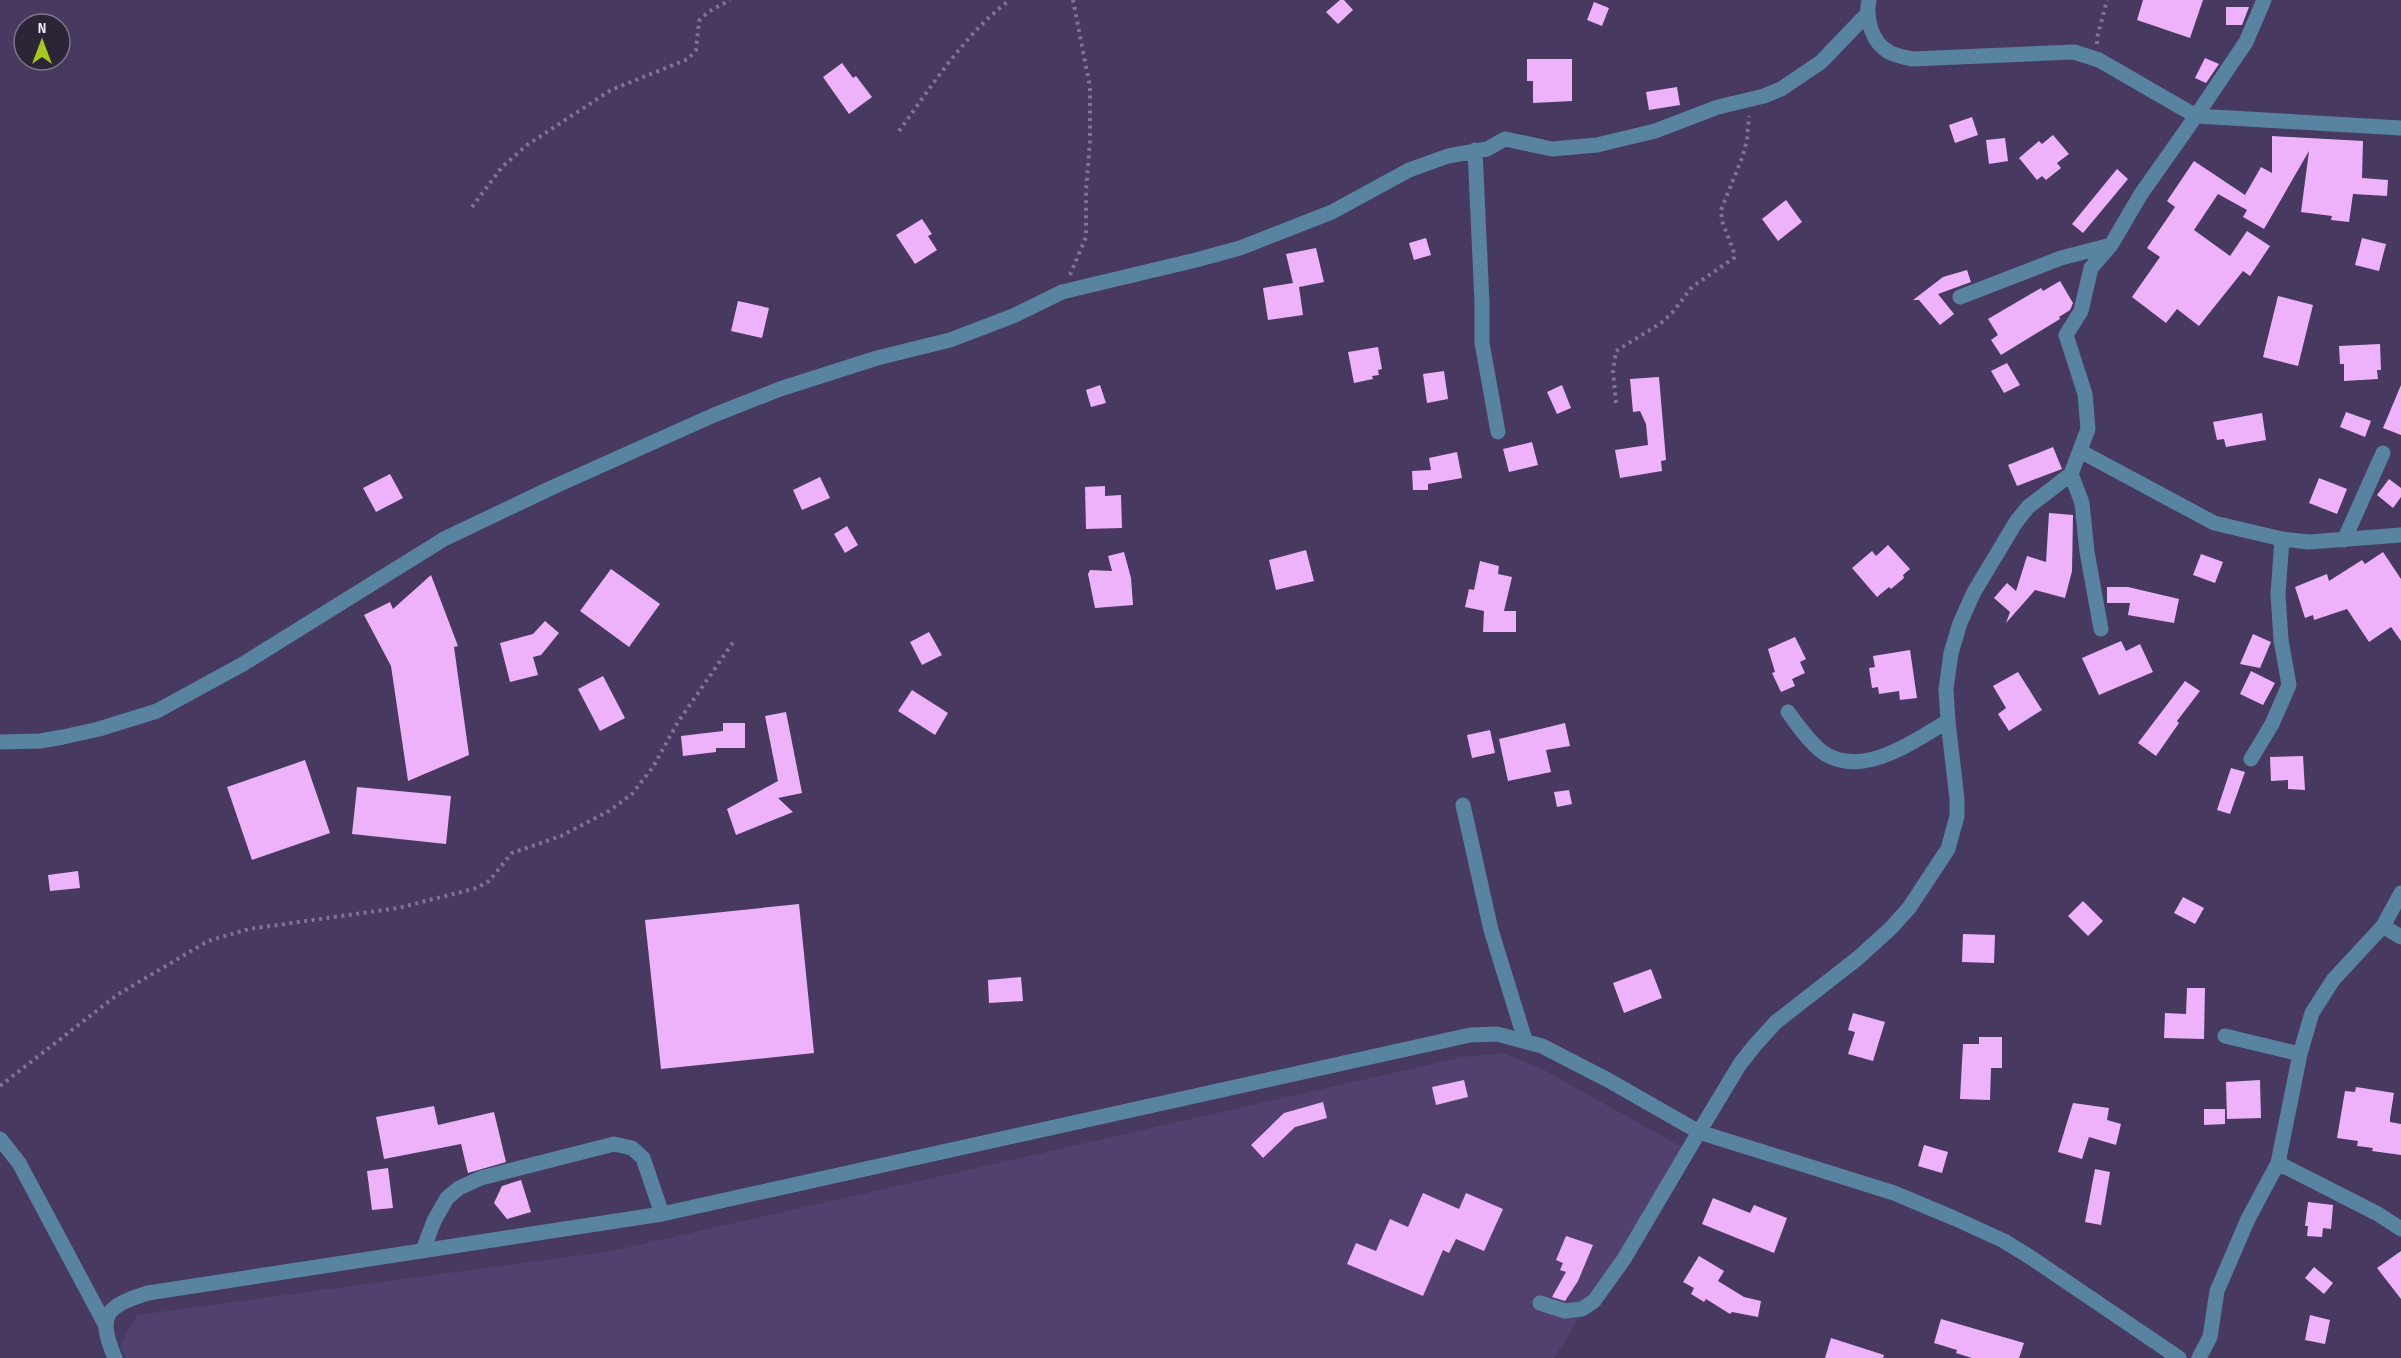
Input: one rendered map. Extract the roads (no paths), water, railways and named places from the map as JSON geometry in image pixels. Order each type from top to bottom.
[{"type":"street","points":[[1540,1303],[1565,1311],[1582,1310],[1594,1300],[1624,1259],[1740,1064],[1776,1022],[1858,958],[1891,927],[1914,900],[1948,849],[1957,816],[1946,689],[1951,653],[1974,592],[2016,522],[2028,507],[2071,474],[2088,429],[2085,394],[2066,335],[2081,311],[2091,268],[2111,245],[2141,194],[2246,42],[2264,0]]},
{"type":"street","points":[[1869,7],[1872,30],[1879,44],[1889,52],[1912,59],[2074,52],[2099,60],[2196,116],[2401,128]]},
{"type":"street","points":[[0,742],[40,741],[63,737],[99,729],[157,711],[227,674],[444,539],[683,428],[780,389],[877,358],[950,340],[1013,316],[1062,292],[1240,248],[1332,212],[1408,170],[1449,156],[1487,149],[1505,139],[1552,149],[1597,145],[1655,131],[1706,111],[1750,100],[1781,89],[1821,62],[1869,7]]},
{"type":"street","points":[[1475,150],[1482,343],[1498,432]]},
{"type":"street","points":[[1960,297],[2061,258],[2111,245]]},
{"type":"street","points":[[2080,451],[2214,523],[2282,539],[2309,542],[2401,535]]},
{"type":"street","points":[[2344,540],[2383,453]]},
{"type":"street","points":[[2071,474],[2082,503],[2087,552],[2102,629]]},
{"type":"street","points":[[2251,759],[2272,724],[2289,685],[2281,640],[2278,594],[2282,539]]},
{"type":"street","points":[[1788,712],[1804,734],[1823,752],[1841,760],[1852,761],[1896,752],[1948,721]]},
{"type":"street","points":[[1462,806],[1491,930],[1525,1040]]},
{"type":"street","points":[[2199,1358],[2210,1337],[2217,1291],[2248,1219],[2278,1163],[2300,1054],[2312,1013],[2333,980],[2383,926],[2401,893]]},
{"type":"street","points":[[2383,926],[2401,937]]},
{"type":"street","points":[[106,1326],[109,1312],[117,1304],[148,1293],[662,1214],[1470,1035],[1497,1034],[1542,1046],[1608,1080],[1699,1132],[1894,1193],[2004,1241],[2179,1358]]},
{"type":"street","points":[[2225,1036],[2300,1054]]},
{"type":"street","points":[[0,1139],[19,1163],[106,1326],[115,1358]]},
{"type":"street","points":[[423,1250],[434,1221],[447,1198],[459,1188],[481,1178],[607,1145],[625,1145],[640,1154],[662,1214]]},
{"type":"street","points":[[2278,1163],[2378,1214],[2401,1229]]}]
